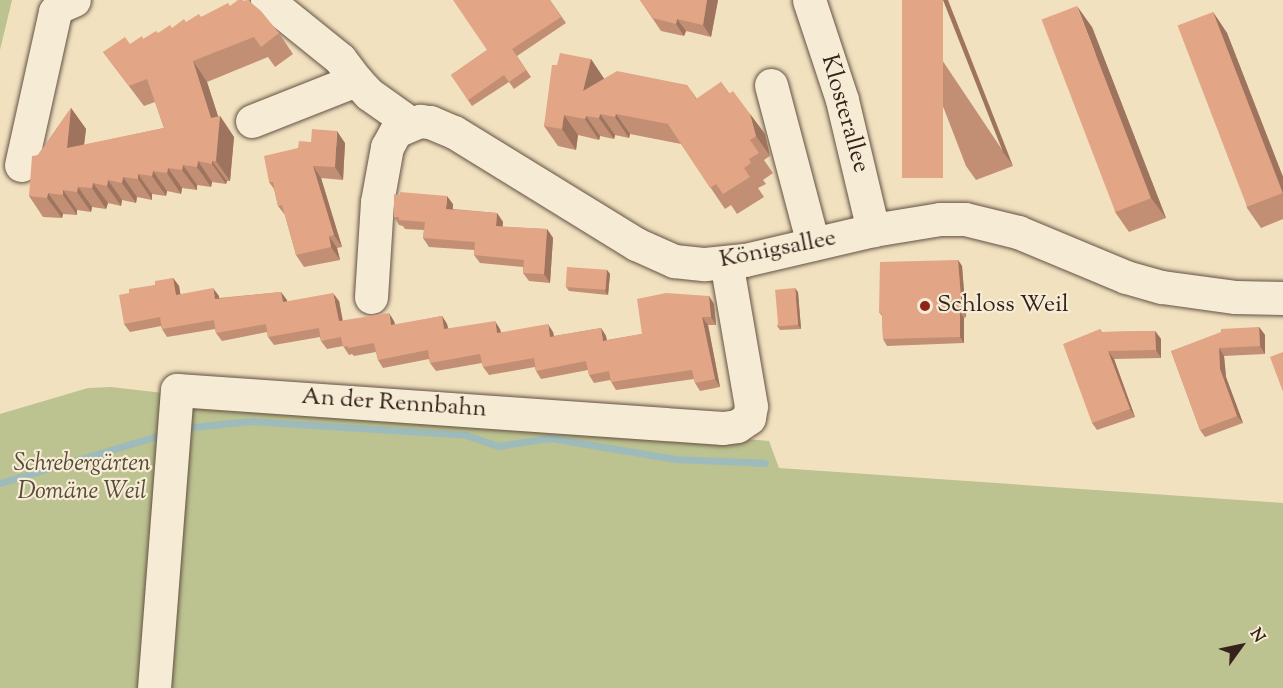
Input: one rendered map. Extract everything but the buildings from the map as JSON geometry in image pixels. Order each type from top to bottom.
[{"type":"street","points":[[21,165],[55,12],[60,6],[74,0]]},
{"type":"street","points":[[267,0],[340,59],[369,94],[410,123],[396,130],[387,147],[377,202],[371,297]]},
{"type":"street","name":"Klosterallee","points":[[809,0],[834,72],[851,131],[873,230]]},
{"type":"street","points":[[252,121],[356,80]]},
{"type":"street","points":[[771,85],[813,244]]},
{"type":"street","name":"Königsallee","points":[[410,123],[430,122],[454,132],[654,253],[691,263],[726,262],[873,230],[940,219],[980,221],[1018,232],[1153,285],[1210,295],[1283,297]]},
{"type":"street","name":"An der Rennbahn","points":[[154,688],[177,390],[711,427],[736,426],[749,417],[751,406],[726,262]]},
{"type":"green space","points":[[0,0],[12,0],[0,50]]},
{"type":"green space","name":"Schrebergärten Domäne Weil","points":[[111,387],[163,393],[148,688],[0,688],[0,414],[88,388]]},
{"type":"green space","points":[[187,405],[769,441],[779,468],[1283,503],[1283,688],[159,688]]},
{"type":"waterway","points":[[183,428],[251,421],[466,435],[498,446],[550,438],[675,459],[765,463]]},
{"type":"waterway","points":[[0,483],[164,434]]},
{"type":"place","name":"Schloss Weil","points":[[925,306]]}]
